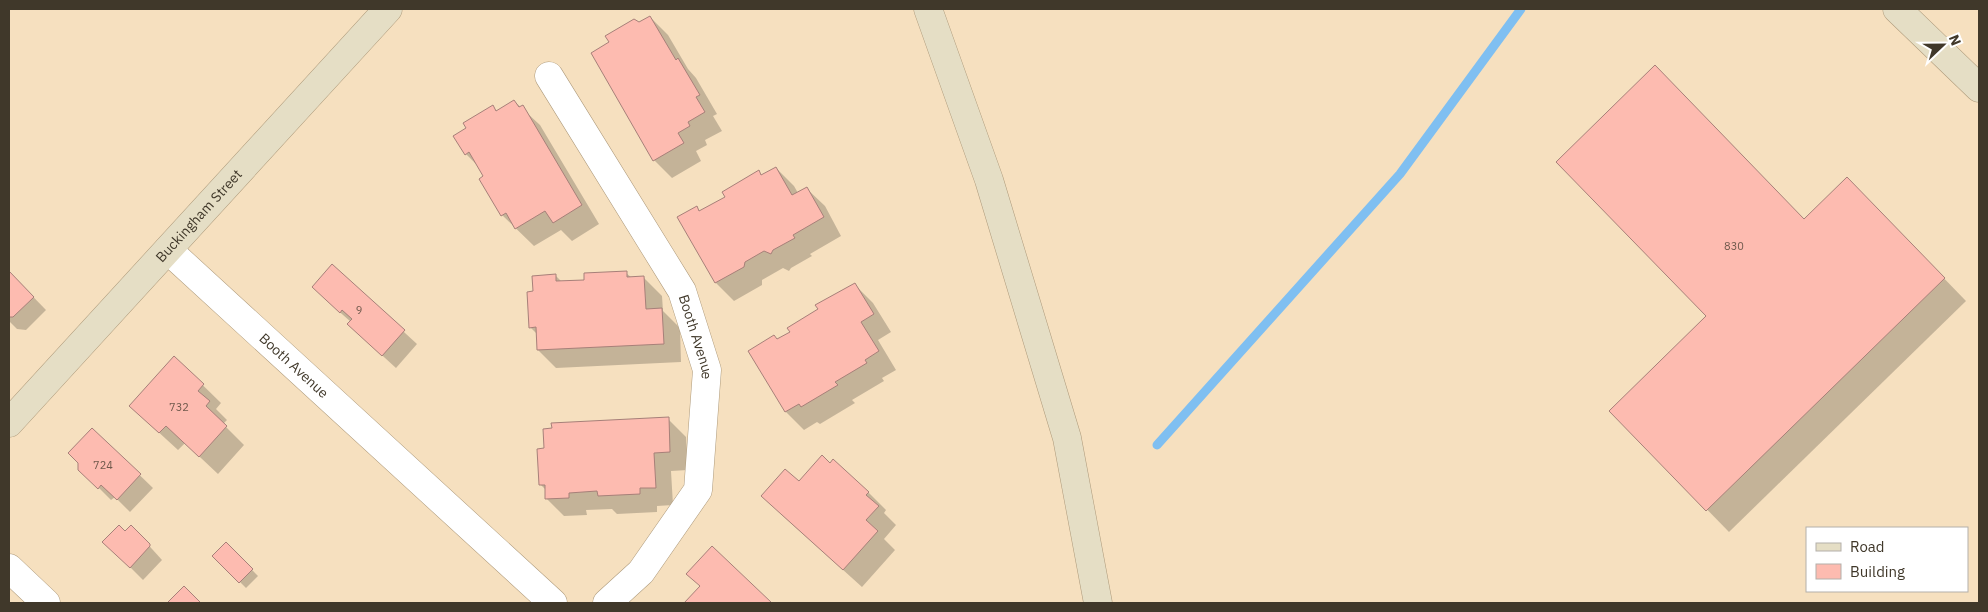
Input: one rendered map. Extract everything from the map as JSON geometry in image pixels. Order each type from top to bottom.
[{"type":"main road","name":"Buckingham Street","points":[[9,423],[388,9]]},
{"type":"main road","points":[[928,9],[989,180],[1067,438],[1098,603]]},
{"type":"main road","points":[[1896,9],[1979,88]]},
{"type":"street","name":"Booth Avenue","points":[[549,76],[682,291],[707,370],[698,490],[641,572],[607,603]]},
{"type":"street","name":"Booth Avenue","points":[[168,250],[552,603]]},
{"type":"street","points":[[9,568],[46,603]]},
{"type":"building","points":[[650,16],[676,60],[678,58],[700,95],[696,97],[705,112],[688,122],[690,126],[678,133],[684,143],[653,161],[591,53],[609,42],[605,36],[634,19],[639,22]]},
{"type":"building","points":[[1655,65],[1804,219],[1847,177],[1945,278],[1706,511],[1609,411],[1706,316],[1556,162]]},
{"type":"building","points":[[514,100],[519,107],[523,105],[582,205],[553,223],[545,211],[515,229],[506,213],[501,216],[479,179],[483,176],[469,152],[465,155],[453,136],[466,128],[463,123],[493,105],[496,111]]},
{"type":"building","points":[[776,167],[792,195],[807,187],[824,217],[793,235],[795,238],[773,250],[771,254],[764,251],[745,262],[744,267],[715,283],[677,217],[697,206],[699,211],[725,197],[722,192],[759,170],[761,175]]},
{"type":"building","points":[[332,264],[405,330],[382,356],[347,324],[352,319],[342,310],[340,313],[312,287]]},
{"type":"building","points":[[9,271],[34,297],[13,317],[9,317]]},
{"type":"building","points":[[627,271],[627,277],[644,276],[646,309],[662,308],[664,344],[537,350],[536,327],[529,328],[527,292],[533,291],[532,276],[556,274],[556,281],[584,280],[584,273]]},
{"type":"building","points":[[855,283],[874,314],[861,322],[879,351],[865,360],[867,363],[835,382],[838,385],[801,407],[799,404],[785,412],[748,351],[774,335],[777,339],[790,332],[787,328],[818,309],[815,305]]},
{"type":"building","points":[[174,356],[204,384],[198,391],[210,401],[206,406],[227,426],[199,457],[166,426],[159,433],[129,406]]},
{"type":"building","points":[[669,417],[670,452],[654,453],[656,488],[640,488],[640,494],[598,496],[597,491],[569,493],[569,498],[545,499],[545,485],[539,485],[537,449],[544,448],[543,429],[552,428],[551,423]]},
{"type":"building","points":[[92,428],[141,474],[117,500],[101,485],[98,489],[78,470],[78,463],[68,453]]},
{"type":"building","points":[[822,455],[830,463],[833,459],[869,492],[866,495],[879,506],[866,520],[878,531],[843,570],[761,496],[785,469],[799,481]]},
{"type":"building","points":[[119,525],[125,531],[131,525],[150,544],[130,568],[102,542]]},
{"type":"building","points":[[226,542],[253,569],[239,583],[212,556]]},
{"type":"building","points":[[712,546],[772,603],[684,603],[700,586],[686,574]]},
{"type":"building","points":[[184,586],[201,603],[167,603]]},
{"type":"waterway","points":[[1157,445],[1400,174],[1521,9]]}]
